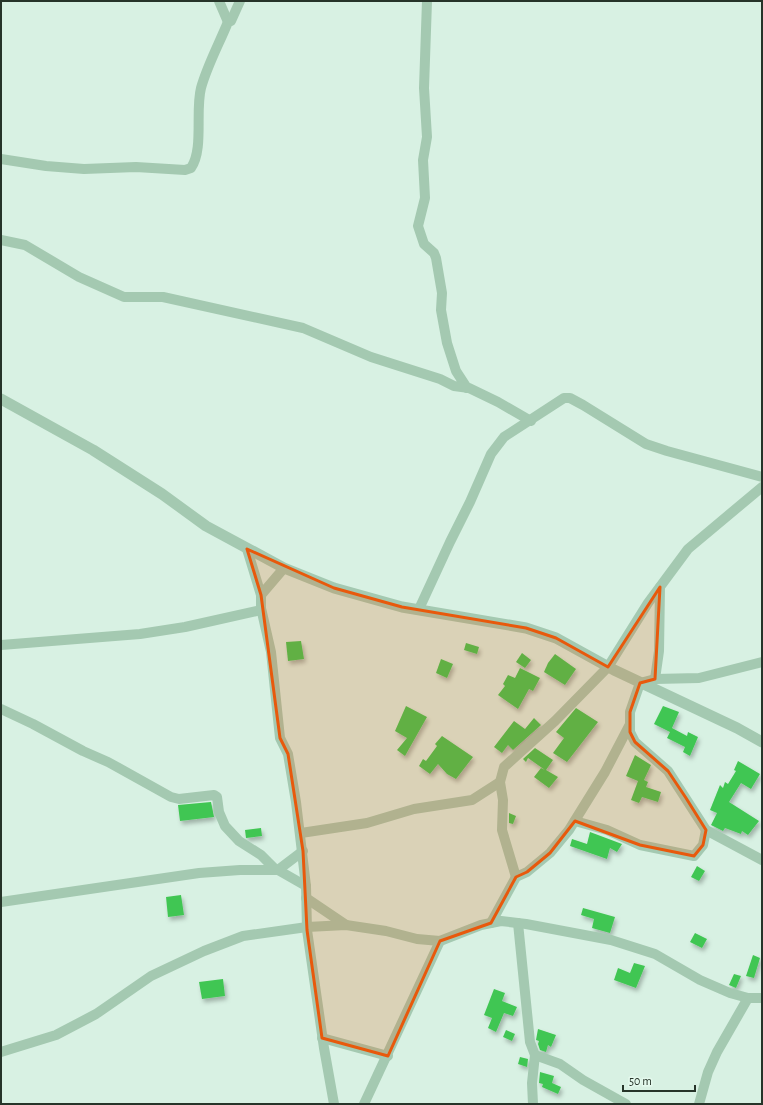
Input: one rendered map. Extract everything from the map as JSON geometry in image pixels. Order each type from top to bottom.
[{"type":"street","points":[[219,1],[228,22]]},
{"type":"street","points":[[1,159],[46,166],[84,168],[136,167],[185,170],[191,168],[196,154],[197,115],[201,89],[228,22],[231,21],[240,1]]},
{"type":"street","points":[[427,1],[424,88],[427,137],[423,160],[425,198],[418,226],[424,244],[434,253],[436,258],[442,293],[441,310],[447,343],[456,371],[467,388]]},
{"type":"street","points":[[1,240],[25,245],[79,277],[124,298],[163,296],[303,328],[370,357],[440,379],[454,386],[467,388],[505,406],[531,421]]},
{"type":"street","points":[[419,609],[491,454],[504,437],[531,421],[564,398],[570,398],[646,444],[762,477]]},
{"type":"street","points":[[1,399],[93,450],[162,494],[206,526],[284,568],[334,588],[402,607],[526,628],[556,638],[608,667],[737,728],[762,742]]},
{"type":"street","points":[[516,877],[502,830],[504,800],[500,782],[504,767],[555,720],[608,667],[660,587],[688,550],[762,487]]},
{"type":"street","points":[[247,549],[261,595],[261,610],[271,652],[280,738],[288,754],[301,833],[306,886],[307,927],[322,1038],[334,1104]]},
{"type":"street","points":[[261,595],[284,568]]},
{"type":"street","points":[[655,678],[659,651],[660,587]]},
{"type":"street","points":[[1,645],[140,634],[185,627],[261,610]]},
{"type":"street","points":[[640,683],[655,678],[699,678],[762,662]]},
{"type":"street","points":[[640,683],[630,712],[629,726],[635,742],[668,771],[706,830],[762,860]]},
{"type":"street","points":[[1,709],[33,724],[82,752],[108,762],[171,797],[179,799],[214,795],[217,797],[218,812],[225,826],[239,840],[261,855],[277,870],[306,886]]},
{"type":"street","points":[[491,923],[516,877],[527,872],[550,853],[575,820],[605,772],[629,726]]},
{"type":"street","points":[[301,833],[367,823],[414,809],[472,800],[500,782]]},
{"type":"street","points":[[575,820],[607,830],[640,845],[694,856],[703,845],[706,830]]},
{"type":"street","points":[[1,902],[199,873],[240,870],[277,870],[303,851]]},
{"type":"street","points":[[306,898],[346,925]]},
{"type":"street","points":[[1,1052],[56,1035],[96,1014],[151,976],[204,951],[243,936],[307,927],[346,925],[417,939],[440,941],[481,925],[502,921],[518,923],[611,940],[655,954],[700,980],[730,993],[748,998],[762,998]]},
{"type":"street","points":[[518,923],[530,1042],[535,1055],[532,1083],[533,1104]]},
{"type":"street","points":[[364,1104],[388,1056],[440,941]]},
{"type":"street","points":[[699,1104],[711,1065],[748,998]]},
{"type":"street","points":[[322,1038],[388,1056]]},
{"type":"street","points":[[535,1055],[560,1064],[583,1080],[626,1104]]},
{"type":"highlighted area","points":[[247,549],[334,588],[402,607],[526,628],[556,638],[608,667],[660,587],[655,679],[640,683],[630,712],[630,732],[635,742],[668,771],[686,798],[706,830],[703,845],[694,856],[640,845],[575,821],[550,853],[527,872],[516,877],[491,923],[440,941],[388,1056],[322,1038],[307,930],[303,851],[288,754],[280,738],[261,595]]},
{"type":"building","points":[[301,641],[304,659],[288,661],[286,642]]},
{"type":"building","points":[[466,643],[479,647],[477,654],[464,650]]},
{"type":"building","points":[[522,653],[531,660],[525,668],[516,662]]},
{"type":"building","points":[[555,654],[576,669],[565,685],[544,672],[548,663]]},
{"type":"building","points":[[441,659],[453,664],[447,678],[436,673]]},
{"type":"building","points":[[520,668],[540,678],[533,691],[529,689],[518,709],[498,695],[505,686],[503,684],[508,675],[515,678]]},
{"type":"building","points":[[406,706],[427,717],[405,756],[397,750],[407,738],[395,731]]},
{"type":"building","points":[[663,706],[679,712],[672,728],[687,736],[688,732],[698,737],[690,756],[683,752],[685,747],[667,738],[670,732],[654,724]]},
{"type":"building","points":[[576,708],[598,722],[567,762],[553,753],[564,738],[556,732]]},
{"type":"building","points":[[534,718],[541,725],[513,750],[508,745],[502,753],[494,747],[514,721],[525,729]]},
{"type":"building","points":[[442,736],[473,757],[456,779],[447,774],[438,764],[430,774],[419,766],[423,759],[426,761],[437,746],[435,744]]},
{"type":"building","points":[[535,748],[553,760],[546,770],[558,777],[549,788],[534,777],[541,768],[545,770],[528,758],[526,762],[523,759]]},
{"type":"building","points":[[635,755],[651,765],[644,780],[648,782],[646,787],[661,792],[658,802],[642,797],[639,803],[631,800],[638,781],[626,776]]},
{"type":"building","points":[[738,761],[760,774],[751,789],[741,783],[729,802],[759,821],[748,835],[742,831],[741,834],[725,828],[723,831],[711,825],[717,813],[710,810],[720,785],[723,788],[725,782],[728,784],[736,771],[734,770]]},
{"type":"building","points":[[211,802],[214,817],[180,821],[178,805]]},
{"type":"building","points":[[509,813],[516,816],[513,824],[509,823]]},
{"type":"building","points":[[261,828],[262,836],[246,838],[245,830]]},
{"type":"building","points":[[590,832],[622,844],[617,852],[610,848],[607,859],[570,846],[572,839],[587,844]]},
{"type":"building","points":[[697,866],[705,871],[699,881],[691,877]]},
{"type":"building","points":[[181,895],[184,915],[168,917],[166,897]]},
{"type":"building","points":[[583,908],[615,917],[610,933],[592,928],[594,919],[581,915]]},
{"type":"building","points":[[695,933],[707,939],[702,948],[690,942]]},
{"type":"building","points":[[753,955],[760,958],[754,978],[746,976]]},
{"type":"building","points":[[634,963],[645,966],[636,988],[614,980],[618,968],[630,973]]},
{"type":"building","points":[[734,974],[741,976],[736,988],[729,985]]},
{"type":"building","points":[[223,979],[225,996],[202,999],[199,982]]},
{"type":"building","points":[[494,989],[505,993],[502,1001],[517,1007],[513,1016],[504,1013],[496,1032],[488,1028],[492,1018],[484,1015]]},
{"type":"building","points":[[538,1029],[556,1035],[551,1047],[548,1045],[546,1052],[540,1050],[538,1044],[539,1041],[536,1040]]},
{"type":"building","points":[[506,1030],[515,1034],[512,1041],[503,1037]]},
{"type":"building","points":[[520,1057],[528,1059],[527,1067],[518,1064]]},
{"type":"building","points":[[540,1072],[554,1076],[552,1083],[561,1087],[558,1094],[542,1087],[543,1084],[539,1083]]}]
